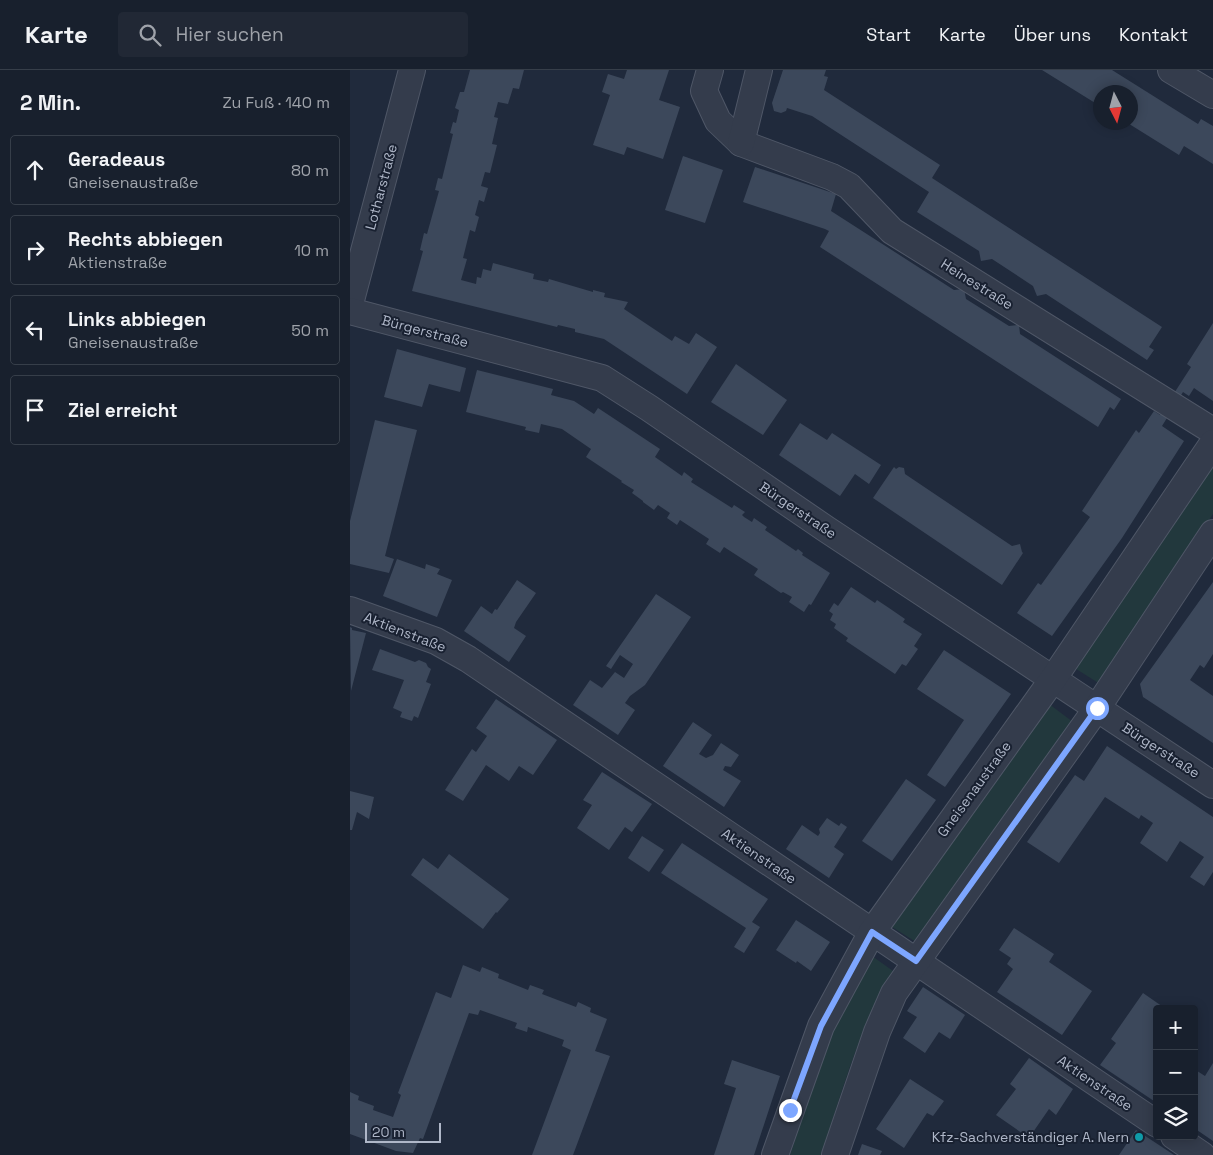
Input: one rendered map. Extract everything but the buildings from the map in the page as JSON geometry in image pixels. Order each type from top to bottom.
[{"type":"street","name":"Lotharstraße","points":[[350,304],[412,70]]},
{"type":"street","points":[[710,70],[704,91],[718,121],[741,144]]},
{"type":"street","points":[[741,144],[760,70]]},
{"type":"street","points":[[1171,70],[1213,95]]},
{"type":"street","name":"Heinestraße","points":[[741,144],[849,186],[892,231],[1213,431]]},
{"type":"street","name":"Bürgerstraße","points":[[350,311],[602,378],[1213,785]]},
{"type":"street","name":"Gneisenaustraße","points":[[775,1155],[821,1026],[872,932],[1054,679],[1213,443]]},
{"type":"street","points":[[835,1155],[877,1032],[894,994],[1097,708],[1213,533]]},
{"type":"street","name":"Aktienstraße","points":[[350,610],[436,641],[468,659],[1153,1121]]},
{"type":"street","points":[[1180,1140],[1202,1155]]},
{"type":"green space","points":[[1213,459],[1213,514],[1100,684],[1073,667]]},
{"type":"green space","points":[[1049,704],[1073,722],[916,942],[889,925]]},
{"type":"green space","points":[[872,956],[893,971],[881,992],[861,1037],[821,1155],[790,1155],[833,1027]]},
{"type":"place","name":"Kfz-Sachverständiger A. Nern","points":[[1139,1137]]},
{"type":"route","points":[[790,1110],[821,1026],[872,932],[916,961],[1097,708]]}]
